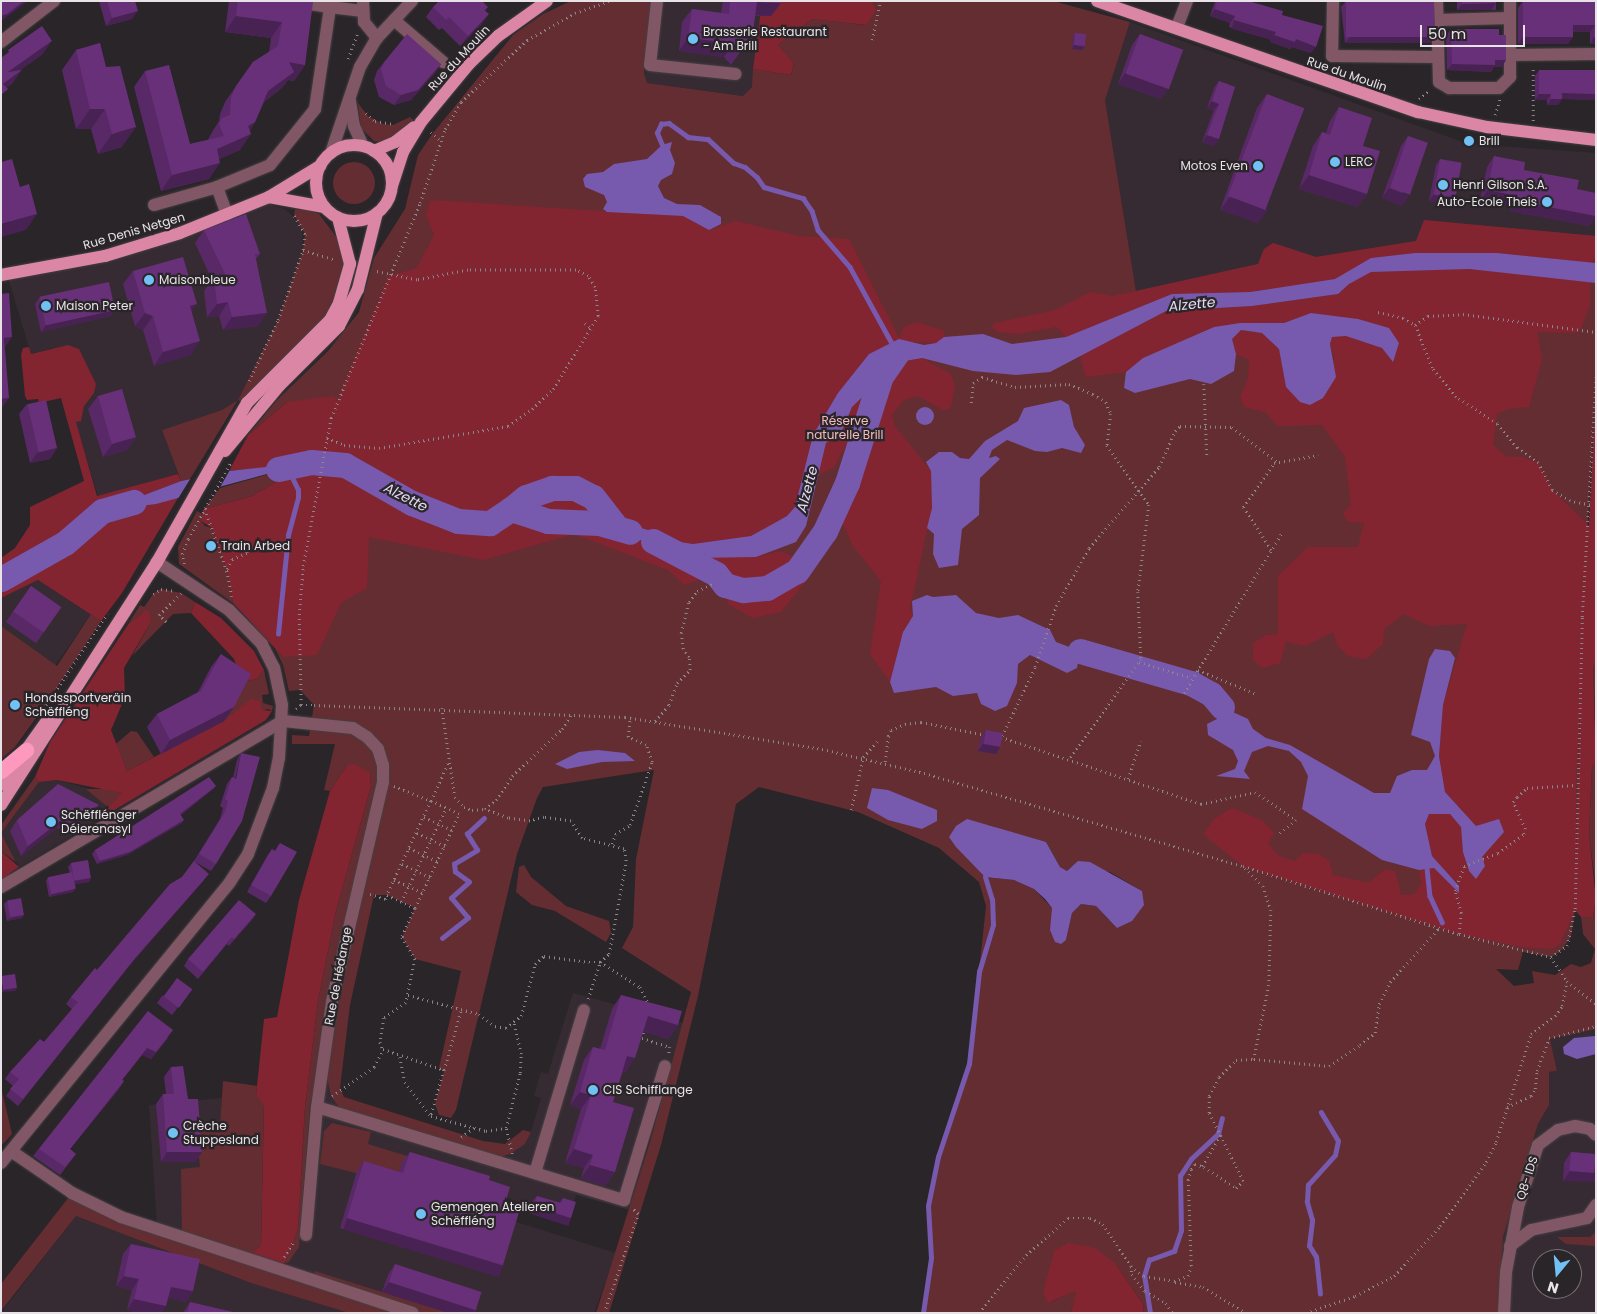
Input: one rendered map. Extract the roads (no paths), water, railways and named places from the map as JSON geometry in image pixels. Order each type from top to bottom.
[{"type":"highway","points":[[1,771],[26,750]]},
{"type":"main road","name":"Rue du Moulin","points":[[421,122],[498,36],[547,1]]},
{"type":"main road","name":"Rue du Moulin","points":[[1097,1],[1177,27],[1402,107],[1487,127],[1533,134],[1596,140]]},
{"type":"main road","points":[[324,207],[316,187],[320,166],[331,153],[341,147],[368,148],[395,142],[421,122]]},
{"type":"main road","points":[[213,467],[279,386],[339,326],[358,289],[377,213],[389,196],[403,152],[421,122]]},
{"type":"main road","points":[[368,148],[388,166],[392,186]]},
{"type":"main road","name":"Rue Denis Netgen","points":[[1,275],[122,251],[228,214],[269,197],[320,166]]},
{"type":"main road","points":[[269,197],[324,207],[338,218],[358,221],[377,213]]},
{"type":"main road","points":[[1,805],[157,562],[213,467],[246,404],[330,320],[339,303],[350,264],[338,218]]},
{"type":"main road","points":[[1,784],[107,640]]},
{"type":"street","points":[[1,42],[54,1]]},
{"type":"street","points":[[291,1],[364,12],[378,38]]},
{"type":"street","points":[[331,153],[360,67],[378,38],[412,1]]},
{"type":"street","points":[[657,1],[650,65],[736,74]]},
{"type":"street","points":[[1177,27],[1187,1]]},
{"type":"street","points":[[1333,1],[1332,56],[1438,57]]},
{"type":"street","points":[[1437,1],[1439,82],[1449,88],[1499,88],[1510,77],[1510,1]]},
{"type":"street","points":[[154,205],[217,187],[270,165],[315,109],[330,7]]},
{"type":"street","points":[[1437,20],[1510,18]]},
{"type":"street","points":[[394,20],[443,62]]},
{"type":"street","points":[[1510,55],[1596,54]]},
{"type":"street","points":[[350,98],[354,126],[368,148]]},
{"type":"street","points":[[217,187],[228,214]]},
{"type":"street","points":[[1,1163],[230,882],[248,854],[265,813],[280,758],[282,721],[274,668],[262,644],[229,610],[185,588],[157,562]]},
{"type":"street","points":[[1,887],[282,721]]},
{"type":"street","name":"Rue de Hédange","points":[[282,721],[353,728],[367,736],[378,749],[383,765],[383,782],[332,1002],[316,1107],[306,1235]]},
{"type":"street","points":[[535,1173],[584,1010]]},
{"type":"street","points":[[316,1107],[624,1200],[665,1066]]},
{"type":"street","name":"Q8- IDS","points":[[1504,1313],[1506,1272],[1510,1246],[1518,1207],[1538,1145],[1558,1130],[1574,1126],[1590,1129],[1596,1135]]},
{"type":"street","points":[[11,1151],[72,1193],[121,1217],[413,1313]]},
{"type":"street","points":[[1510,1246],[1531,1230],[1587,1218],[1596,1205]]},
{"type":"water","points":[[672,142],[670,150],[675,163],[672,174],[661,180],[658,186],[664,198],[677,204],[700,205],[721,217],[721,224],[709,230],[683,216],[607,212],[603,209],[607,202],[604,195],[585,187],[583,179],[587,174],[603,172],[614,164],[647,159],[662,145]]},
{"type":"water","points":[[1415,253],[1497,253],[1596,263],[1596,283],[1469,269],[1371,272],[1349,284],[1338,294],[1252,306],[1166,311],[1050,372],[1016,375],[973,371],[922,358],[899,362],[852,407],[841,433],[826,443],[806,526],[796,542],[756,557],[695,558],[670,552],[644,540],[634,540],[599,523],[593,497],[618,521],[648,530],[661,539],[693,544],[751,536],[787,516],[795,507],[813,435],[838,393],[869,354],[899,339],[924,345],[936,343],[944,337],[983,334],[1012,344],[1066,337],[1172,294],[1250,292],[1335,279],[1371,258]]},
{"type":"water","points":[[1311,313],[1358,319],[1389,328],[1399,343],[1393,362],[1382,348],[1346,336],[1332,337],[1330,344],[1336,377],[1323,398],[1310,405],[1300,402],[1286,387],[1279,349],[1262,333],[1241,330],[1232,339],[1236,354],[1234,371],[1211,384],[1190,379],[1135,393],[1124,388],[1126,372],[1143,358],[1214,327],[1240,323],[1284,323]]},
{"type":"water","points":[[1061,400],[1069,405],[1074,427],[1085,445],[1081,453],[1062,448],[1047,452],[1035,451],[1007,440],[992,450],[989,458],[996,456],[1000,459],[980,478],[979,515],[962,529],[958,565],[939,568],[933,554],[934,534],[927,528],[932,508],[931,471],[926,462],[939,452],[952,452],[960,458],[969,459],[985,441],[1018,421],[1024,408]]},
{"type":"water","points":[[925,407],[931,410],[934,416],[931,422],[925,425],[919,422],[916,416],[919,410]]},
{"type":"water","points":[[311,462],[156,504],[102,511],[181,481],[229,471]]},
{"type":"water","points":[[927,595],[933,597],[956,595],[976,613],[999,618],[1018,615],[1050,630],[1056,642],[1080,651],[1077,668],[1067,673],[1030,655],[1018,664],[1017,683],[1007,706],[995,711],[981,704],[977,693],[953,696],[936,687],[894,693],[890,682],[903,632],[913,616],[912,601]]},
{"type":"water","points":[[1435,649],[1450,651],[1455,658],[1443,705],[1439,756],[1445,792],[1476,826],[1499,819],[1504,832],[1482,857],[1485,866],[1476,879],[1469,871],[1463,852],[1461,827],[1450,814],[1429,814],[1425,824],[1432,856],[1459,886],[1459,893],[1434,868],[1419,870],[1382,860],[1302,809],[1308,776],[1301,762],[1289,751],[1268,746],[1252,752],[1244,771],[1250,779],[1216,776],[1235,769],[1238,761],[1233,750],[1208,735],[1207,724],[1217,719],[1222,707],[1248,719],[1253,729],[1266,738],[1290,745],[1374,793],[1390,793],[1397,776],[1412,770],[1427,770],[1435,756],[1430,742],[1411,735],[1429,659]]},
{"type":"water","points":[[598,750],[625,753],[635,761],[602,762],[567,769],[555,764],[579,752]]},
{"type":"water","points":[[872,788],[888,790],[937,810],[937,821],[922,829],[888,820],[867,808]]},
{"type":"water","points":[[967,819],[1046,842],[1060,867],[1067,871],[1078,861],[1090,862],[1142,891],[1144,905],[1132,921],[1117,928],[1096,906],[1081,904],[1072,913],[1066,940],[1061,944],[1055,942],[1050,930],[1052,908],[1045,899],[1034,889],[1014,880],[985,877],[956,847],[949,837],[956,826]]},
{"type":"water","points":[[1595,1036],[1596,1054],[1577,1059],[1564,1054],[1563,1047],[1574,1038]]},
{"type":"waterway","points":[[662,145],[657,133],[661,124],[669,123],[688,137],[708,139],[734,163],[745,167],[757,177],[764,187],[803,198],[812,211],[818,230],[850,267],[894,347]]},
{"type":"waterway","points":[[653,541],[716,574],[725,585],[743,590],[767,588],[797,571],[825,531],[847,483],[881,376],[897,353]]},
{"type":"waterway","name":"Alzette","points":[[278,469],[311,462],[345,465],[412,503],[458,521],[490,523],[511,509],[548,521],[599,523],[630,532]]},
{"type":"waterway","points":[[278,634],[288,535],[298,498],[298,490],[287,467]]},
{"type":"waterway","points":[[511,509],[526,497],[552,488],[575,488],[593,497],[615,525]]},
{"type":"waterway","name":"Alzette","points":[[1,579],[65,543],[102,511],[134,502]]},
{"type":"waterway","points":[[1080,651],[1191,683],[1211,694],[1222,707]]},
{"type":"waterway","points":[[442,938],[468,918],[451,898],[469,882],[455,872],[454,864],[477,850],[467,834],[484,818]]},
{"type":"waterway","points":[[1427,868],[1430,896],[1442,922]]},
{"type":"waterway","points":[[923,1313],[931,1258],[928,1206],[938,1157],[969,1064],[979,972],[993,925],[992,900],[985,877]]},
{"type":"waterway","points":[[1320,1294],[1316,1257],[1309,1246],[1312,1220],[1307,1202],[1308,1185],[1335,1155],[1338,1141],[1321,1113]]},
{"type":"waterway","points":[[1150,1313],[1144,1276],[1149,1260],[1174,1251],[1181,1231],[1180,1176],[1191,1159],[1218,1134],[1222,1118]]},
{"type":"place","name":"Brasserie Restaurant - Am Brill","points":[[693,39]]},
{"type":"place","name":"Brill","points":[[1469,141]]},
{"type":"place","name":"LERC","points":[[1335,162]]},
{"type":"place","name":"Motos Even","points":[[1258,166]]},
{"type":"place","name":"Henri Gilson S.A.","points":[[1443,185]]},
{"type":"place","name":"Auto-Ecole Theis","points":[[1547,202]]},
{"type":"place","name":"Maisonbleue","points":[[149,280]]},
{"type":"place","name":"Maison Peter","points":[[46,306]]},
{"type":"place","name":"Train Arbed","points":[[211,546]]},
{"type":"place","name":"Hondssportveräin Schëffléng","points":[[15,705]]},
{"type":"place","name":"Schëfflénger Déierenasyl","points":[[51,822]]},
{"type":"place","name":"CIS Schifflange","points":[[593,1090]]},
{"type":"place","name":"Crèche Stuppesland","points":[[173,1133]]},
{"type":"place","name":"Gemengen Atelieren Schëffléng","points":[[421,1214]]},
{"type":"park label","name":"Réserve naturelle Brill","points":[[845,428]]}]
